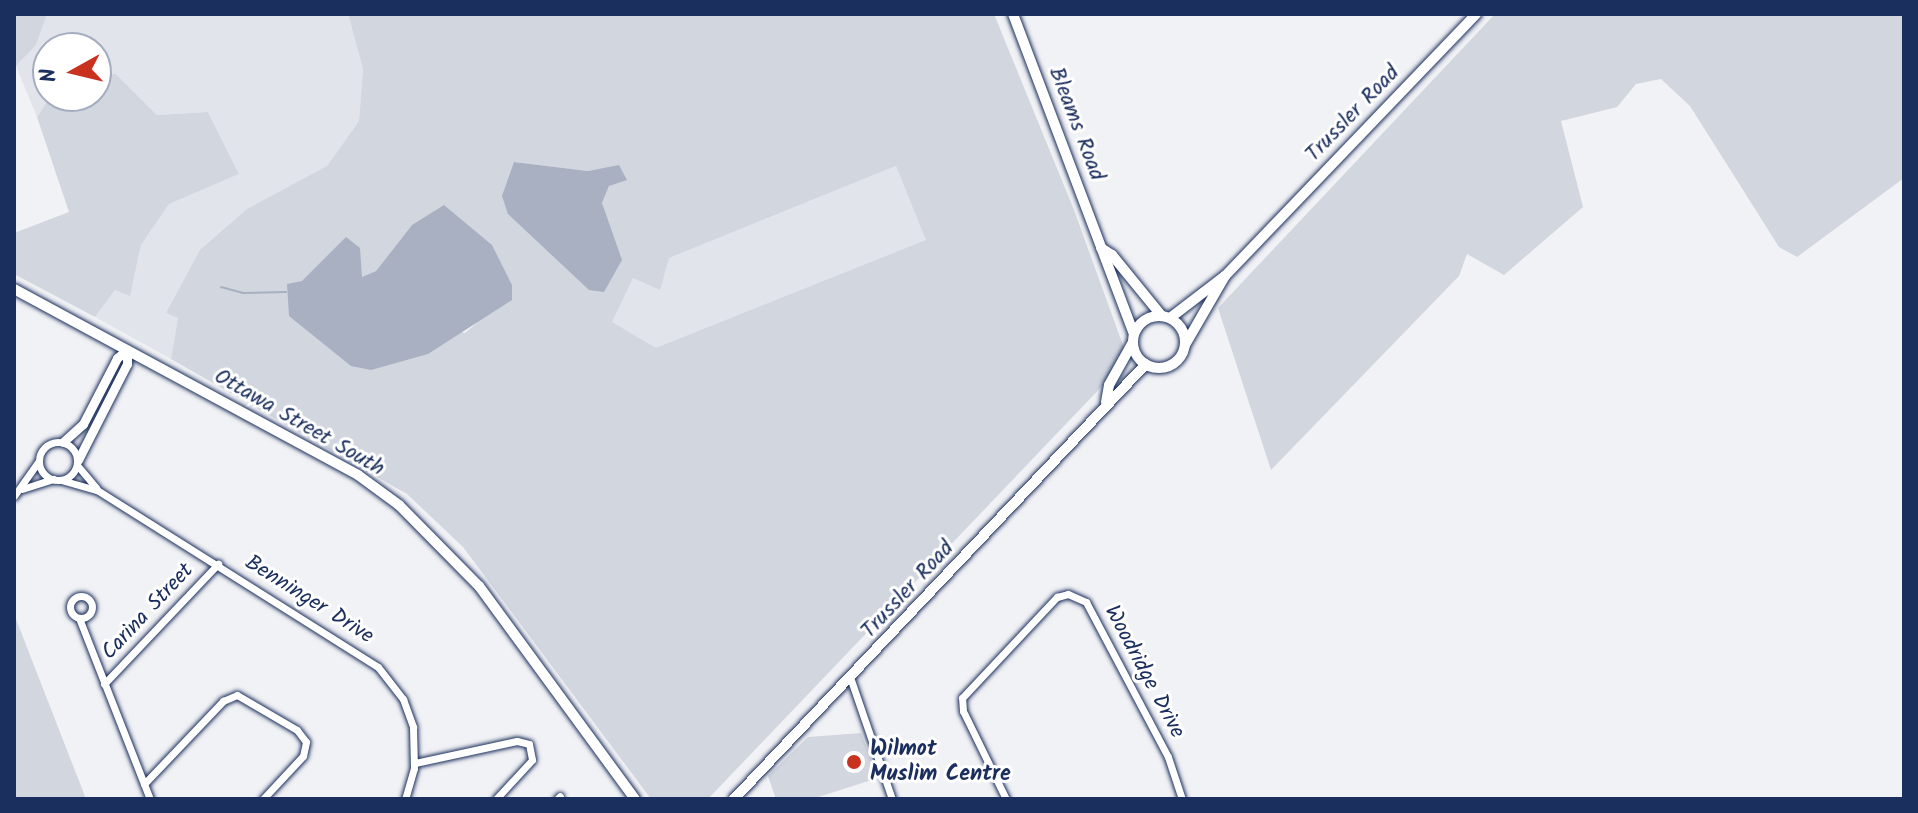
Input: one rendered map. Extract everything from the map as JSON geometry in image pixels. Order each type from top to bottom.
[{"type":"main road","name":"Bleams Road","points":[[1013,14],[1134,338]]},
{"type":"main road","name":"Trussler Road","points":[[1166,317],[1225,276],[1476,14]]},
{"type":"main road","name":"Bleams Road","points":[[1101,248],[1112,255],[1166,317]]},
{"type":"main road","name":"Trussler Road","points":[[1185,345],[1225,276]]},
{"type":"main road","name":"Ottawa Street South","points":[[14,289],[358,475],[438,539],[479,586],[635,799]]},
{"type":"main road","points":[[1166,317],[1182,329],[1185,345],[1170,365],[1146,364],[1134,338],[1145,320],[1166,317]]},
{"type":"main road","name":"Trussler Road","points":[[1106,402],[1109,385],[1134,338]]},
{"type":"main road","name":"Trussler Road","points":[[734,799],[851,680],[1106,402],[1146,364]]},
{"type":"street","points":[[17,493],[47,445],[63,442],[83,424],[117,358],[127,350]]},
{"type":"street","points":[[17,493],[57,480],[78,462],[127,364],[127,350]]},
{"type":"street","name":"Benninger Drive","points":[[63,442],[97,490]]},
{"type":"street","points":[[39,460],[57,480]]},
{"type":"street","name":"Benninger Drive","points":[[57,480],[97,490],[218,564],[385,674],[410,718],[415,763],[405,799]]},
{"type":"street","name":"Carina Street","points":[[104,684],[218,564]]},
{"type":"street","name":"Woodridge Drive","points":[[1006,799],[963,711],[962,698],[1057,597],[1068,594],[1086,602],[1168,757],[1182,799]]},
{"type":"street","points":[[79,618],[150,799]]},
{"type":"street","points":[[851,680],[892,799]]},
{"type":"street","points":[[144,784],[223,701],[240,695],[297,730],[306,742],[303,756],[263,799]]},
{"type":"street","points":[[415,763],[517,741],[529,744],[532,760],[496,799]]},
{"type":"shaded area","points":[[14,14],[47,14],[41,32],[32,32],[32,49],[16,66]]},
{"type":"shaded area","points":[[47,14],[348,14],[363,69],[359,121],[327,166],[299,183],[166,313],[178,318],[171,359],[95,317],[115,290],[130,295],[141,245],[169,204],[239,174],[208,112],[157,115],[116,74],[112,74],[112,32],[41,32]]},
{"type":"shaded area","points":[[348,14],[994,14],[1074,210],[1128,359],[708,799],[651,799],[463,547],[407,494],[171,359],[178,318],[166,313],[200,250],[247,209],[327,166],[359,121],[363,69]],"holes":[[[514,162],[588,171],[619,166],[617,181],[609,186],[602,203],[607,222]],[[896,166],[926,240],[656,348],[612,322],[633,278],[660,290],[669,258]],[[412,225],[494,308],[465,333],[287,284],[361,278],[376,271]]]},
{"type":"shaded area","points":[[1495,14],[1904,14],[1904,178],[1797,257],[1779,247],[1690,106],[1661,79],[1636,84],[1617,107],[1561,121],[1583,207],[1504,275],[1467,254],[1459,276],[1271,470],[1218,308]]},
{"type":"shaded area","points":[[32,49],[32,105],[16,66]]},
{"type":"shaded area","points":[[112,74],[116,74],[157,115],[208,112],[239,174],[169,204],[141,245],[130,296],[115,290],[95,317],[14,274],[14,233],[69,212],[37,117],[40,112],[112,112]]},
{"type":"shaded area","points":[[896,166],[927,240],[656,349],[611,322],[633,278],[669,258]]},
{"type":"shaded area","points":[[14,614],[86,799],[14,799]]},
{"type":"shaded area","points":[[861,733],[878,778],[812,799],[776,799],[768,776],[808,737]]},
{"type":"water","points":[[514,162],[588,171],[619,165],[627,180],[609,186],[602,203],[622,260],[604,292],[589,290],[508,214],[502,196]]},
{"type":"water","points":[[444,205],[492,245],[512,285],[512,300],[428,354],[371,370],[351,366],[289,316],[287,284],[302,281],[346,237],[360,248],[362,277],[376,271],[412,225]]},
{"type":"waterway","points":[[221,287],[243,293],[286,292]]},
{"type":"place","name":"Wilmot Muslim Centre","points":[[854,762]]}]
